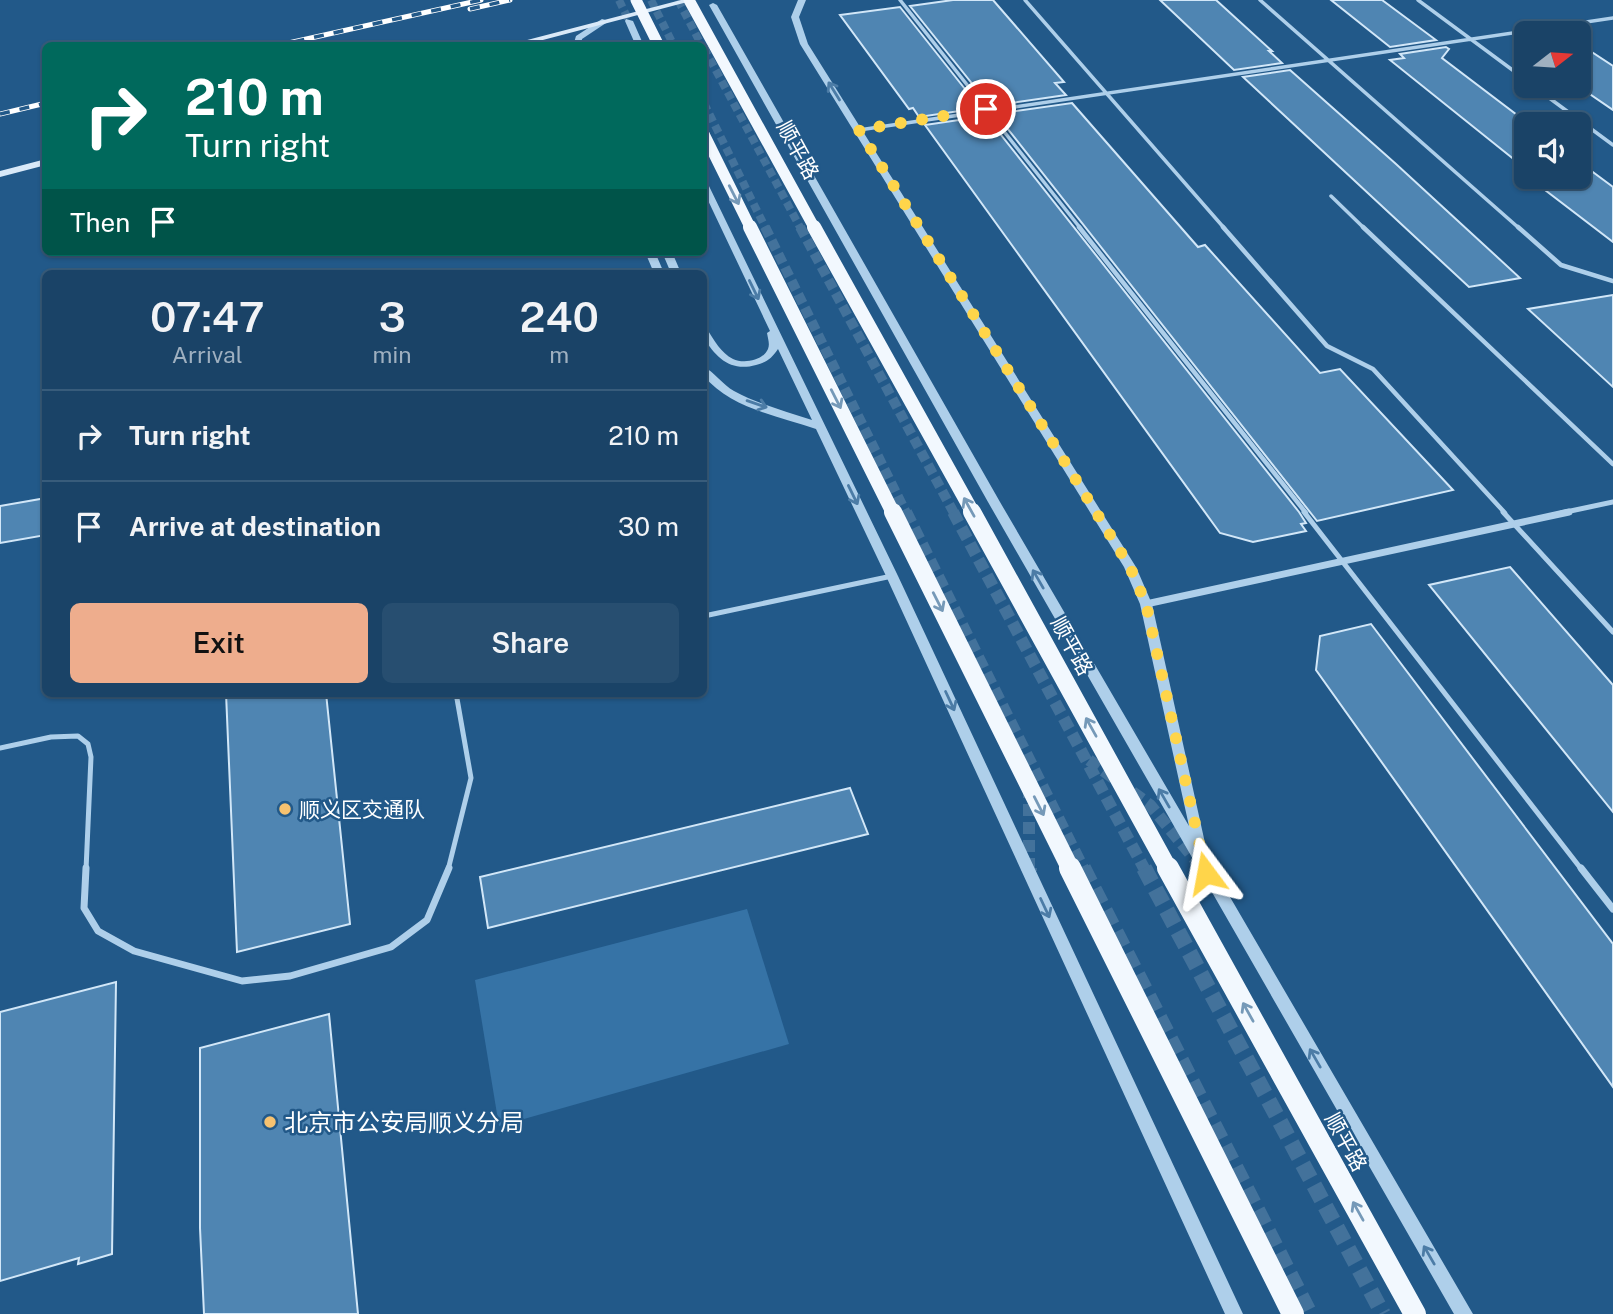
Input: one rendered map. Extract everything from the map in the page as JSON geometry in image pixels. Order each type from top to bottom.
[{"type":"main road","points":[[636,0],[657,42]]},
{"type":"main road","points":[[524,42],[690,0]]},
{"type":"main road","name":"顺平路","points":[[690,0],[1415,1314]]},
{"type":"main road","points":[[707,140],[1293,1314]]},
{"type":"main road","points":[[0,173],[42,163]]},
{"type":"street","points":[[802,0],[795,18],[804,44],[1130,567],[1146,604],[1206,873]]},
{"type":"street","points":[[713,5],[1206,873],[1464,1314]]},
{"type":"street","points":[[578,42],[579,38],[605,21]]},
{"type":"street","points":[[629,21],[638,42]]},
{"type":"street","points":[[707,190],[892,576],[1234,1314]]},
{"type":"street","points":[[707,336],[717,353],[728,362],[742,365],[768,357],[774,347],[771,326]]},
{"type":"street","points":[[707,375],[711,382],[731,394],[819,426]]},
{"type":"street","points":[[1146,604],[1345,563],[1613,502]]},
{"type":"lane","points":[[900,0],[1345,563],[1613,909]]},
{"type":"lane","points":[[1025,0],[1326,346],[1373,369],[1613,632]]},
{"type":"lane","points":[[1260,0],[1561,265],[1613,281]]},
{"type":"lane","points":[[1418,0],[1514,71]]},
{"type":"lane","points":[[859,130],[986,109],[1613,18]]},
{"type":"lane","points":[[1549,98],[1613,145]]},
{"type":"lane","points":[[1331,196],[1613,464]]},
{"type":"lane","points":[[707,615],[892,576]]},
{"type":"lane","points":[[0,748],[51,737],[78,736],[88,744],[91,757],[83,908],[98,930],[134,951],[242,981],[290,976],[391,947],[426,920],[449,867],[471,778],[457,697]]},
{"type":"shaded area","points":[[747,909],[789,1044],[499,1126],[475,980]]},
{"type":"building","points":[[953,0],[993,0],[1064,82],[1055,83],[1066,95],[990,106],[910,6]]},
{"type":"building","points":[[1160,0],[1216,0],[1282,63],[1234,70]]},
{"type":"building","points":[[1331,0],[1382,0],[1436,40],[1390,47]]},
{"type":"building","points":[[900,7],[980,108],[919,117],[913,108],[909,109],[840,15]]},
{"type":"building","points":[[1446,47],[1449,49],[1442,58],[1514,113],[1514,159],[1390,60],[1404,58],[1400,54]]},
{"type":"building","points":[[1591,52],[1613,66],[1613,110],[1591,95]]},
{"type":"building","points":[[1290,70],[1520,278],[1469,287],[1243,77]]},
{"type":"building","points":[[1072,103],[1198,247],[1205,245],[1320,373],[1340,369],[1453,490],[1317,521],[996,114]]},
{"type":"building","points":[[986,116],[1299,512],[1306,523],[1301,524],[1306,531],[1253,542],[1220,533],[925,125]]},
{"type":"building","points":[[1591,171],[1613,187],[1613,242],[1544,189],[1591,189]]},
{"type":"building","points":[[1613,295],[1613,387],[1528,309]]},
{"type":"building","points":[[42,499],[42,536],[0,543],[0,506]]},
{"type":"building","points":[[1510,567],[1613,685],[1613,812],[1429,585]]},
{"type":"building","points":[[1371,624],[1613,944],[1613,1087],[1316,670],[1320,636]]},
{"type":"building","name":"顺义区交通队","points":[[226,697],[326,697],[350,924],[237,952]]},
{"type":"building","points":[[850,788],[868,834],[488,928],[480,877]]},
{"type":"building","points":[[116,982],[112,1254],[78,1264],[79,1258],[0,1281],[0,1012]]},
{"type":"building","name":"北京市公安局顺义分局","points":[[329,1014],[358,1314],[204,1314],[200,1228],[200,1048]]},
{"type":"tunnel","points":[[619,0],[629,21]]},
{"type":"tunnel","points":[[651,0],[672,42]]},
{"type":"tunnel","points":[[678,0],[700,42]]},
{"type":"tunnel","points":[[707,54],[801,229]]},
{"type":"tunnel","points":[[707,109],[766,229]]},
{"type":"tunnel","points":[[765,227],[906,513]]},
{"type":"tunnel","points":[[800,227],[954,513]]},
{"type":"tunnel","points":[[906,512],[1083,868]]},
{"type":"tunnel","points":[[953,512],[1145,870]]},
{"type":"tunnel","points":[[1089,760],[1150,805],[1197,862]]},
{"type":"tunnel","points":[[1029,788],[1029,871]]},
{"type":"tunnel","points":[[1083,868],[1310,1314]]},
{"type":"tunnel","points":[[1144,868],[1383,1314]]},
{"type":"railway","points":[[293,42],[481,0]]},
{"type":"railway","points":[[470,9],[510,0]]},
{"type":"railway","points":[[0,114],[42,104]]},
{"type":"place","name":"顺义区交通队","points":[[285,809]]},
{"type":"place","name":"北京市公安局顺义分局","points":[[270,1122]]},
{"type":"route","points":[[986,109],[859,130],[1130,567],[1146,604],[1206,873]]}]
